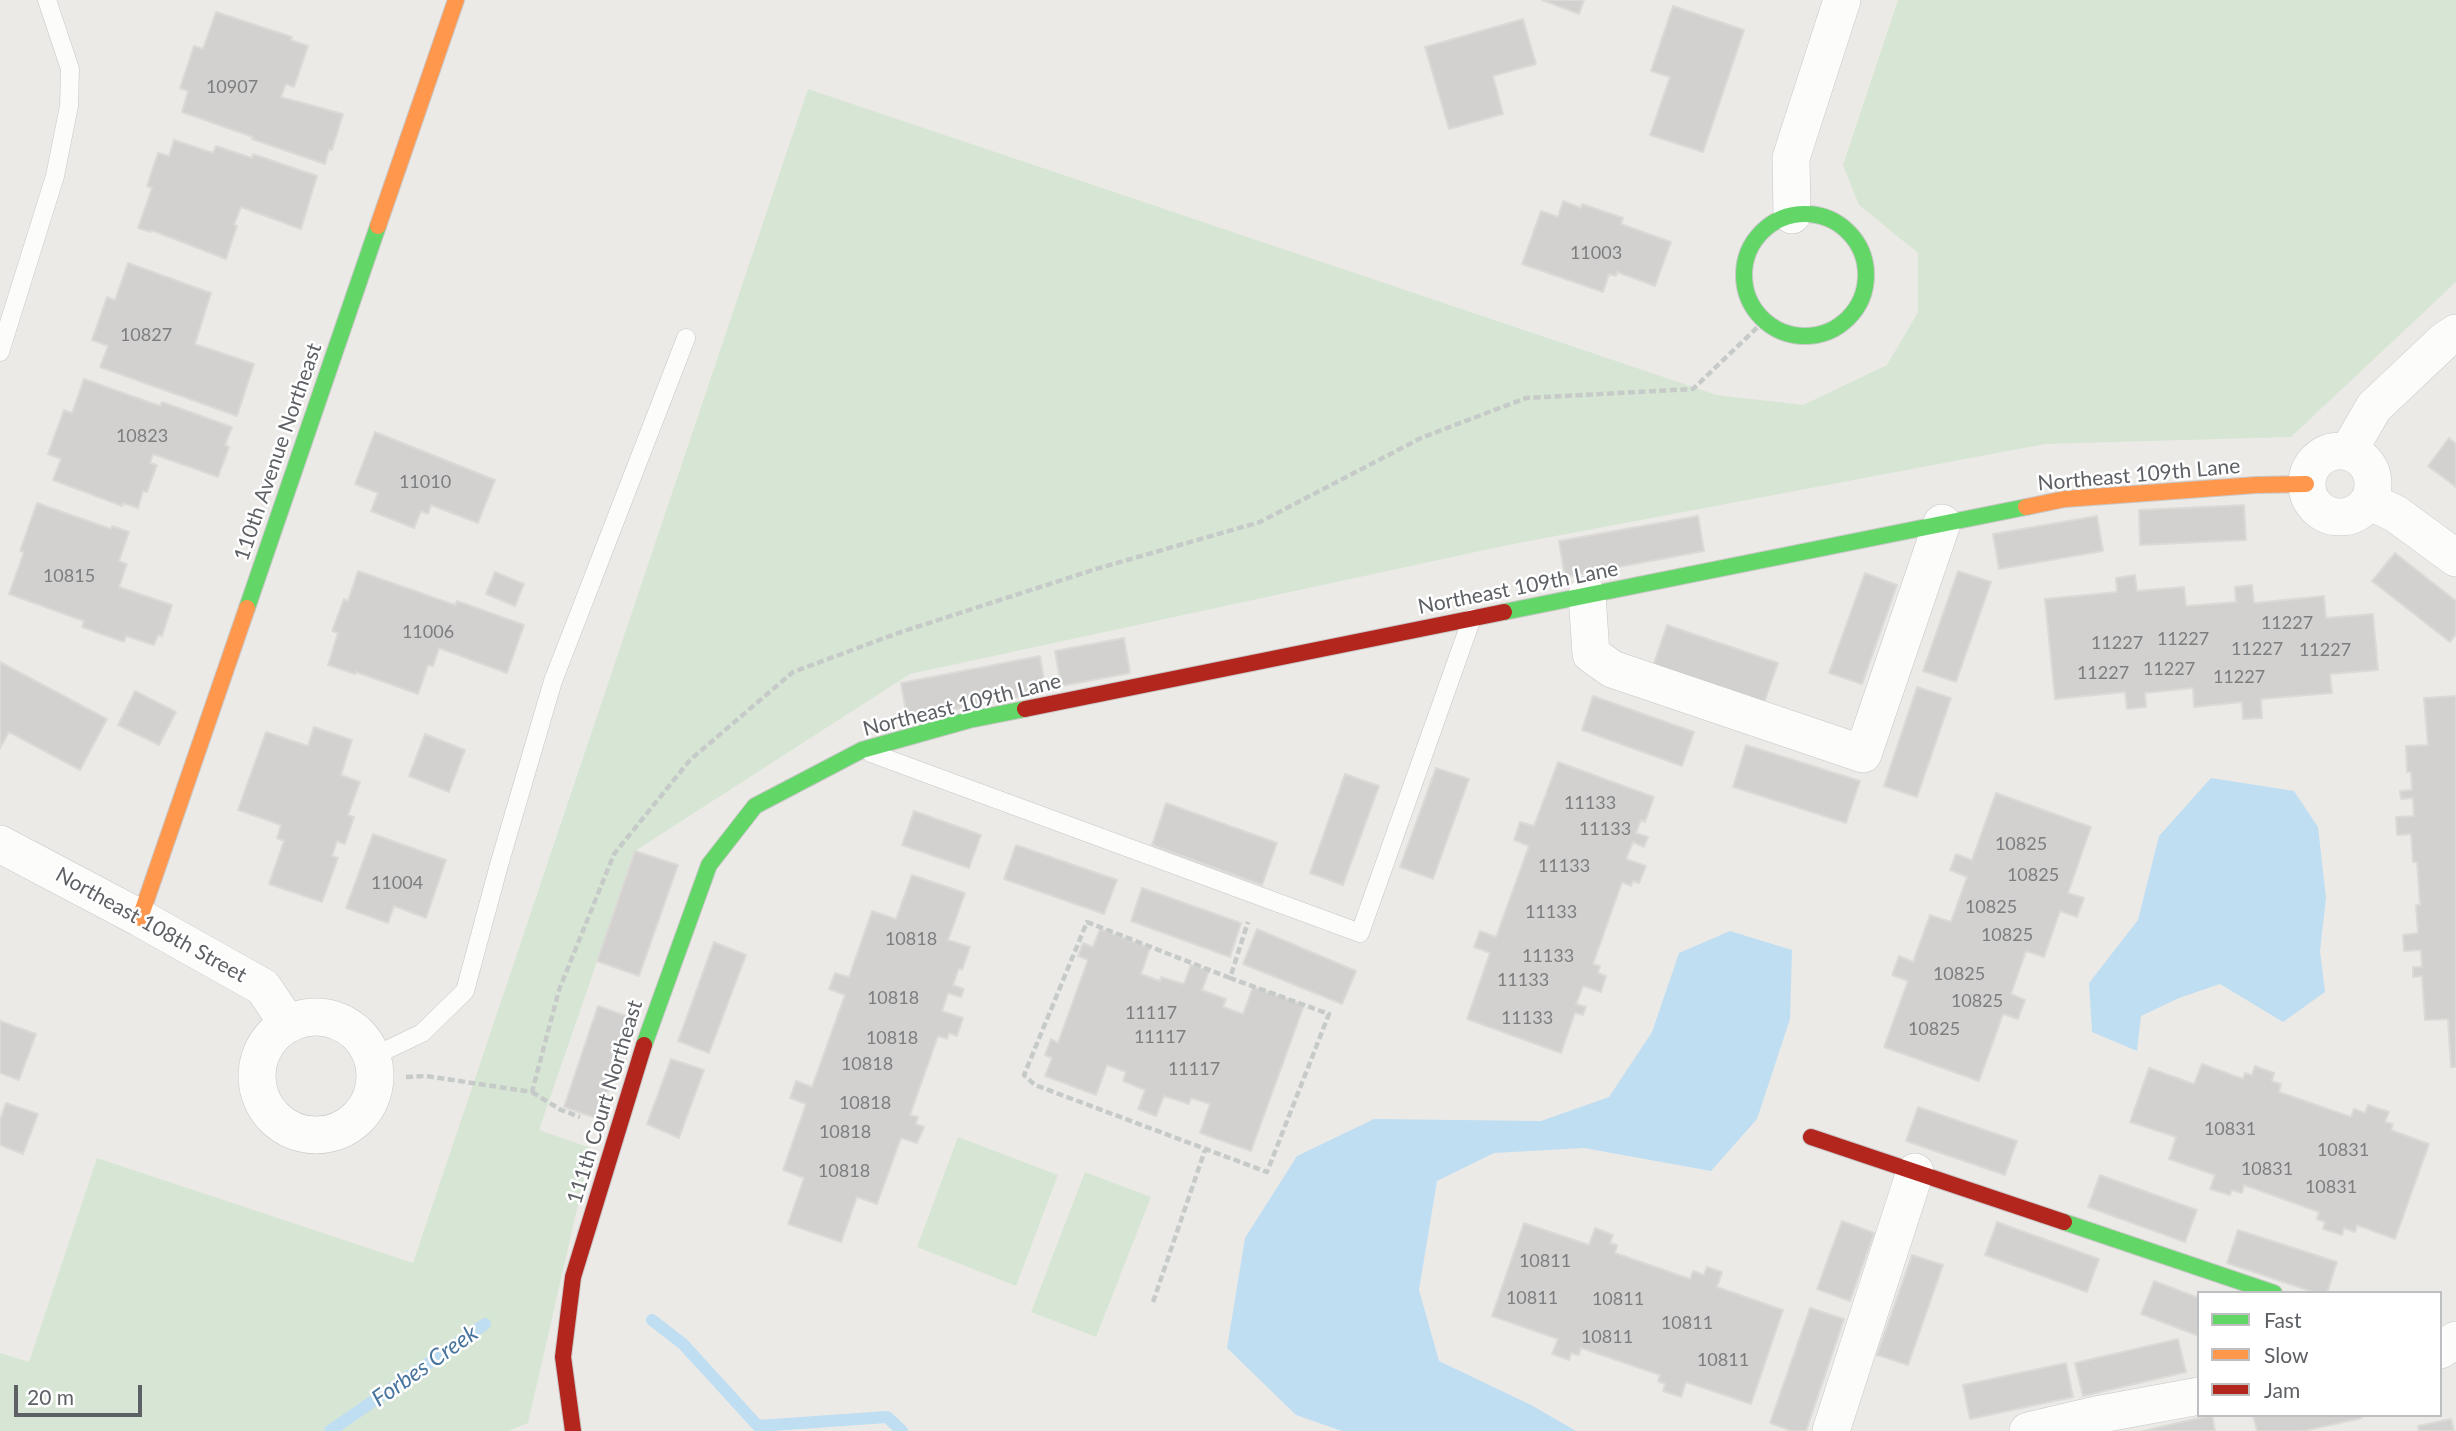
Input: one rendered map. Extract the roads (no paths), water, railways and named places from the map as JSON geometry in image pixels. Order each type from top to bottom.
[{"type":"street","name":"110th Avenue Northeast","points":[[141,918],[456,0]]},
{"type":"street","points":[[1792,215],[1790,158],[1842,0]]},
{"type":"street","points":[[1792,215],[1830,219],[1846,230],[1858,246],[1865,264],[1866,282],[1861,301],[1850,317],[1835,329],[1817,336],[1798,336],[1779,331],[1764,321],[1751,305],[1744,287],[1743,268],[1749,250],[1759,234],[1774,222],[1792,215]]},
{"type":"street","points":[[2348,452],[2374,407],[2444,341],[2456,333]]},
{"type":"street","points":[[2348,452],[2365,462],[2371,471],[2373,492],[2362,510],[2342,518],[2331,517],[2313,505],[2306,484],[2312,465],[2320,457],[2328,453],[2348,452]]},
{"type":"street","name":"Northeast 109th Lane","points":[[755,806],[862,750],[969,720],[2065,499],[2256,485],[2306,484]]},
{"type":"street","points":[[2369,502],[2396,514],[2456,558]]},
{"type":"street","points":[[1587,595],[1591,654],[1612,669],[1863,754],[1942,523]]},
{"type":"street","name":"111th Court Northeast","points":[[573,1431],[563,1357],[573,1277],[647,1034],[709,865],[755,806]]},
{"type":"street","name":"Northeast 108th Street","points":[[0,844],[141,918],[263,987],[286,1023]]},
{"type":"street","points":[[323,1016],[341,1021],[369,1046],[374,1067],[371,1100],[360,1116],[346,1128],[319,1135],[291,1130],[275,1120],[264,1105],[257,1087],[261,1051],[272,1035],[286,1023],[304,1017],[323,1016]]},
{"type":"street","points":[[1811,1137],[2268,1291]]},
{"type":"street","points":[[1831,1431],[1915,1172]]},
{"type":"street","points":[[2028,1431],[2095,1415],[2197,1396]]},
{"type":"lane","points":[[0,352],[55,176],[69,106],[70,69],[47,0]]},
{"type":"lane","points":[[374,1067],[422,1032],[465,991],[553,681],[686,338]]},
{"type":"lane","points":[[862,750],[1360,933],[1472,618]]},
{"type":"water","points":[[2211,778],[2294,791],[2318,827],[2326,898],[2320,951],[2325,992],[2283,1022],[2220,984],[2179,998],[2141,1016],[2137,1051],[2092,1032],[2089,983],[2138,920],[2159,836]]},
{"type":"water","points":[[1730,931],[1792,950],[1790,1019],[1757,1119],[1711,1171],[1584,1148],[1494,1153],[1437,1181],[1419,1290],[1439,1361],[1531,1405],[1576,1431],[1342,1431],[1296,1415],[1227,1348],[1245,1238],[1297,1156],[1374,1119],[1541,1121],[1609,1097],[1652,1032],[1679,953]]},
{"type":"waterway","name":"Forbes Creek","points":[[652,1320],[683,1344],[758,1426],[887,1417],[902,1431]]},
{"type":"waterway","name":"Forbes Creek","points":[[330,1431],[485,1324]]}]
